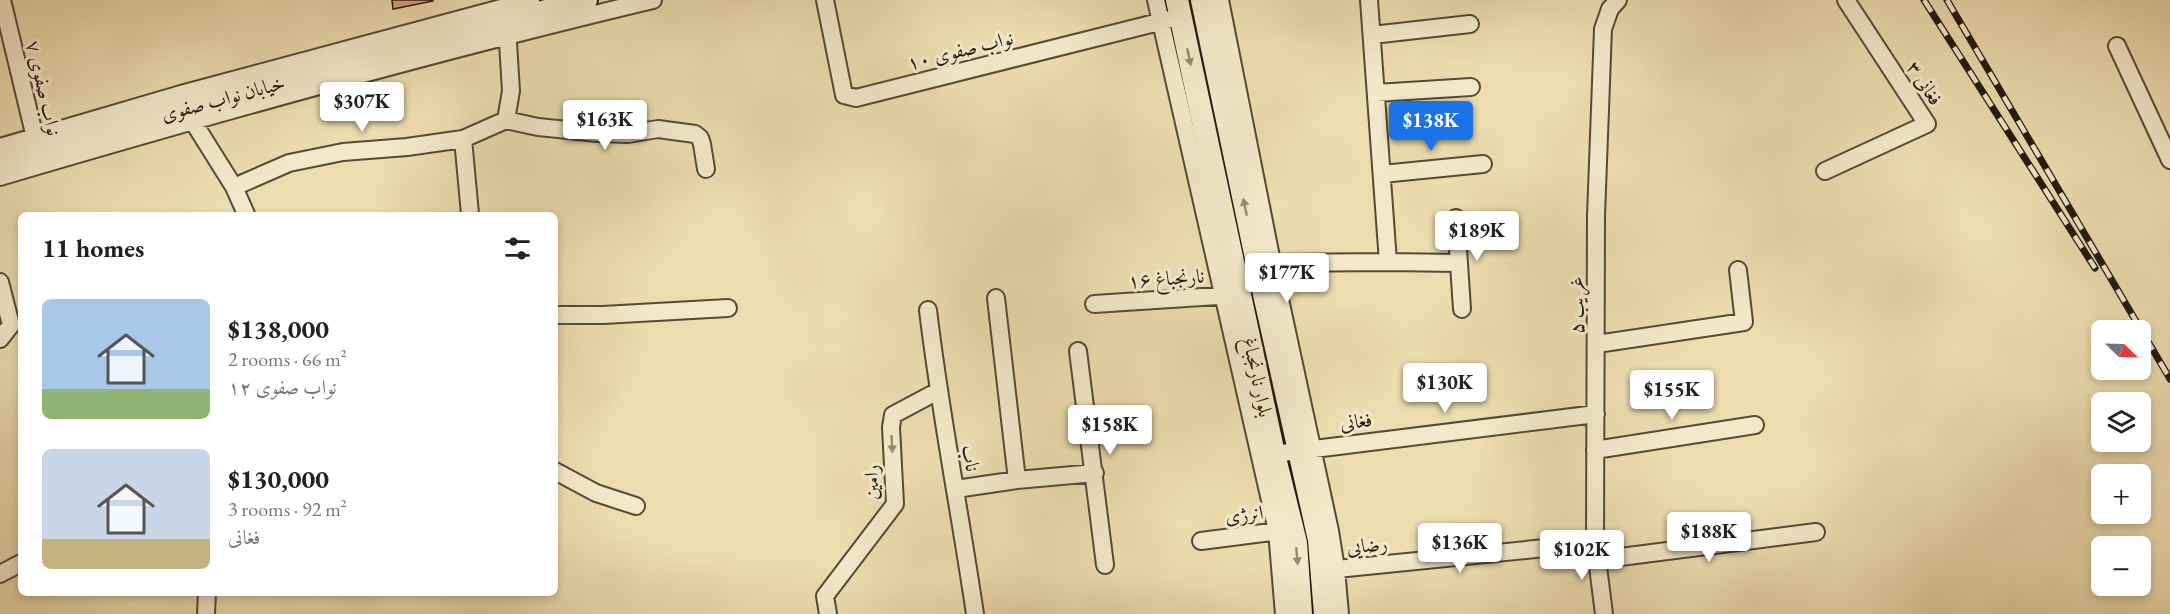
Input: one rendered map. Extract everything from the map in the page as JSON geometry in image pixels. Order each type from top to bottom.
[{"type":"main road","name":"خیابان نواب صفوی","points":[[0,161],[36,143],[189,114],[506,16],[586,0]]},
{"type":"main road","name":"بلوار نارنجباغ","points":[[1202,0],[1265,263],[1305,449],[1319,540],[1329,569],[1325,614]]},
{"type":"main road","name":"بلوار نارنجباغ","points":[[1173,12],[1232,295],[1274,454],[1285,530],[1296,543],[1301,614]]},
{"type":"street","name":"نواب صفوی ۷","points":[[3,0],[36,143]]},
{"type":"street","points":[[506,16],[531,0]]},
{"type":"street","points":[[0,147],[36,143],[181,94],[506,16],[653,0]]},
{"type":"street","name":"نواب صفوی ۱۰","points":[[825,0],[844,95],[856,98],[1173,12]]},
{"type":"street","points":[[1156,0],[1173,12]]},
{"type":"street","points":[[1220,0],[1265,263],[1388,261],[1459,263]]},
{"type":"street","points":[[1369,0],[1388,261]]},
{"type":"street","name":"غریب ۵","points":[[1604,614],[1596,552],[1596,216],[1603,29],[1610,9],[1618,0]]},
{"type":"street","name":"فغانی ۳","points":[[1825,171],[1926,124],[1846,0]]},
{"type":"street","points":[[506,16],[511,91],[506,120]]},
{"type":"street","points":[[1372,35],[1470,24]]},
{"type":"street","points":[[2117,46],[2170,160]]},
{"type":"street","points":[[1376,93],[1471,87]]},
{"type":"street","points":[[0,177],[189,114],[234,187],[245,212]]},
{"type":"street","points":[[234,187],[289,163],[343,152],[463,140],[506,120],[538,127],[598,134],[628,134],[658,129],[695,134],[700,138],[702,144],[706,169]]},
{"type":"street","points":[[463,140],[470,212]]},
{"type":"street","points":[[1382,174],[1483,164]]},
{"type":"street","points":[[1456,218],[1462,309]]},
{"type":"street","points":[[1597,344],[1744,322],[1738,270]]},
{"type":"street","points":[[0,282],[16,330],[0,339]]},
{"type":"street","points":[[1232,295],[1285,530],[1284,614]]},
{"type":"street","name":"نارنجباغ ۱۶","points":[[1094,304],[1232,295]]},
{"type":"street","points":[[996,298],[1017,480]]},
{"type":"street","points":[[558,315],[603,315],[728,308]]},
{"type":"street","name":"ناب","points":[[928,310],[938,391],[975,614]]},
{"type":"street","points":[[1078,351],[1106,565]]},
{"type":"street","name":"رامین","points":[[828,614],[825,596],[895,504],[891,427],[894,415],[938,391]]},
{"type":"street","name":"فغانی","points":[[1274,454],[1596,414]]},
{"type":"street","points":[[1595,450],[1755,425]]},
{"type":"street","points":[[558,473],[596,493],[636,506]]},
{"type":"street","points":[[956,489],[1017,480],[1095,473]]},
{"type":"street","name":"انرژی","points":[[1201,541],[1285,530]]},
{"type":"street","name":"رضایی","points":[[1329,569],[1596,552],[1816,532]]},
{"type":"street","points":[[0,574],[18,565]]},
{"type":"street","points":[[1329,569],[1340,614]]},
{"type":"street","points":[[206,614],[207,596]]},
{"type":"building","points":[[392,0],[433,0],[433,1],[393,9]]},
{"type":"railway","points":[[1924,0],[2095,268]]},
{"type":"railway","points":[[1947,0],[2170,379]]}]
